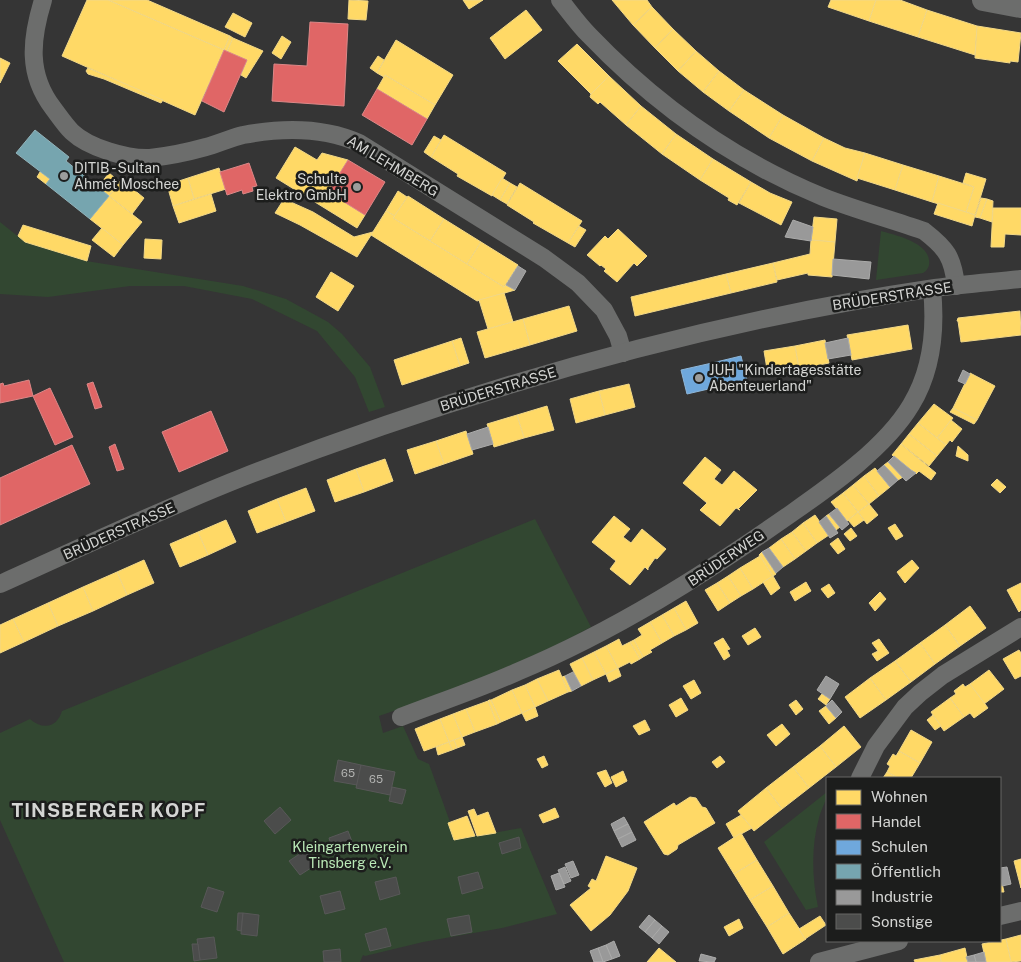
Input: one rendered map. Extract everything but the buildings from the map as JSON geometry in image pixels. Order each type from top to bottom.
[{"type":"street","name":"AM LEHMBERG","points":[[43,0],[35,25],[32,53],[36,76],[45,98],[73,133],[108,151],[149,158],[207,147],[242,135],[301,131],[324,132],[343,136],[359,143],[544,258],[578,283],[604,310],[618,336],[623,353]]},
{"type":"street","points":[[560,0],[587,33],[624,70],[685,121],[722,146],[758,167],[825,198],[924,231],[937,241],[948,254],[956,286]]},
{"type":"street","points":[[983,0],[1021,7]]},
{"type":"street","name":"BRÜDERSTRASSE","points":[[0,584],[153,515],[250,475],[468,396],[623,353],[781,314],[932,288],[1021,279]]},
{"type":"street","name":"BRÜDERWEG","points":[[401,717],[518,672],[596,634],[687,584],[753,541],[828,486],[895,429],[912,404],[932,355],[935,316],[932,288]]},
{"type":"street","points":[[860,777],[876,746],[905,707],[943,675],[1021,627]]},
{"type":"street","points":[[1001,916],[1021,911]]},
{"type":"street","points":[[819,962],[850,947],[891,942]]},
{"type":"green space","points":[[0,222],[25,242],[86,261],[243,286],[286,299],[328,322],[342,334],[370,367],[385,407],[369,412],[355,377],[317,331],[252,299],[184,286],[130,286],[48,297],[0,294]]},
{"type":"green space","points":[[881,231],[910,240],[923,248],[929,260],[929,266],[926,271],[876,280]]},
{"type":"green space","name":"Kleingartenverein Tinsberg e.V.","points":[[535,519],[591,627],[540,653],[487,676],[379,716],[383,733],[403,726],[418,759],[429,764],[450,822],[448,823],[454,840],[521,828],[557,914],[502,928],[363,955],[360,962],[64,962],[0,820],[0,733],[30,719],[39,725],[49,726],[57,721],[62,711]]},
{"type":"green space","points":[[826,793],[826,799],[816,829],[814,851],[814,885],[818,907],[806,910],[764,842]]},
{"type":"place","name":"DITIB - Sultan Ahmet Moschee","points":[[64,176]]},
{"type":"place","name":"Schulte Elektro GmbH","points":[[357,187]]},
{"type":"place","name":"JUH \"Kindertagesstätte Abenteuerland\"","points":[[699,378]]},
{"type":"district","name":"TINSBERGER KOPF","points":[[109,810]]}]
